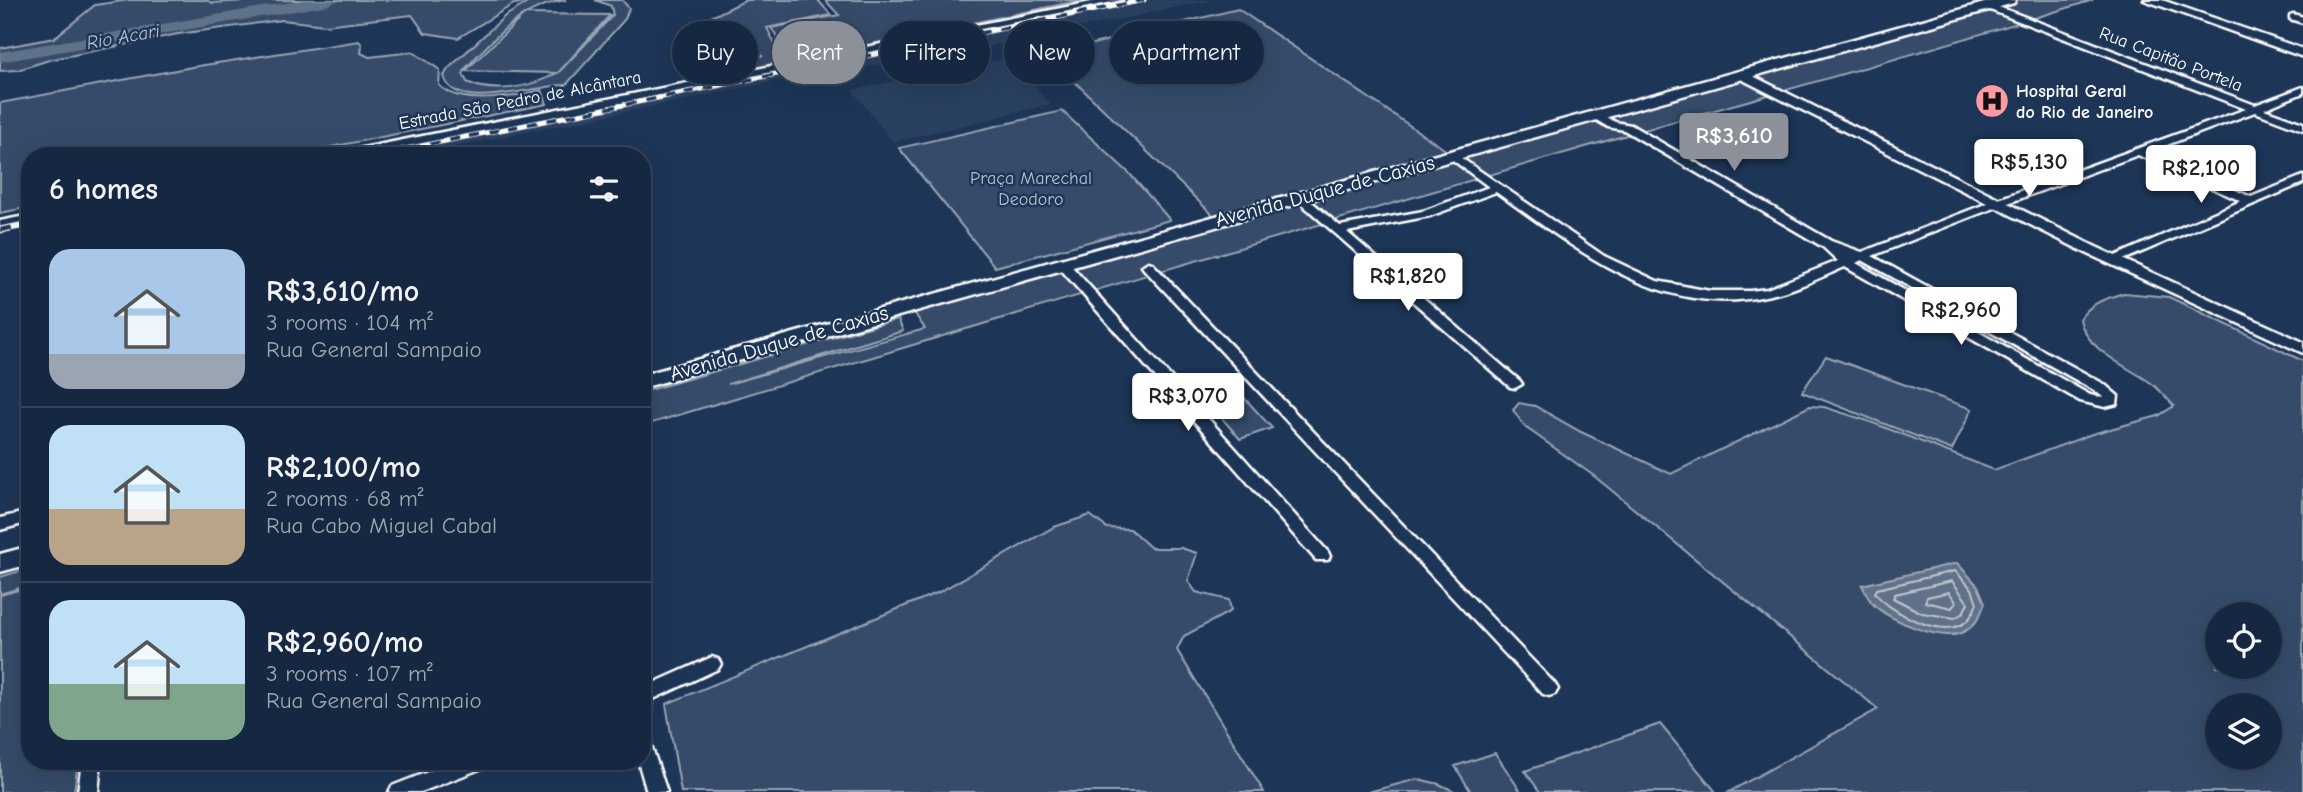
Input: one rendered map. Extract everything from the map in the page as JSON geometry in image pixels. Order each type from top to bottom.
[{"type":"main road","name":"Avenida Duque de Caxias","points":[[651,379],[2009,0]]},
{"type":"main road","points":[[2150,0],[2303,53]]},
{"type":"main road","points":[[2163,0],[2303,48]]},
{"type":"main road","points":[[0,563],[21,557]]},
{"type":"street","name":"Estrada São Pedro de Alcântara","points":[[388,147],[1117,0]]},
{"type":"street","name":"Rua Capitão Portela","points":[[1988,6],[2303,127]]},
{"type":"street","points":[[1743,75],[2112,260],[2303,348]]},
{"type":"street","points":[[1454,156],[1615,269],[1648,283],[1730,297],[1769,292],[1865,257],[1996,203],[2141,153],[2303,90]]},
{"type":"street","points":[[1604,114],[1612,125],[1627,127],[1826,244],[1847,263],[2085,398],[2105,403],[2112,401],[2111,396],[2099,387],[1865,257],[1826,244]]},
{"type":"street","points":[[2141,153],[2251,201]]},
{"type":"street","points":[[2112,260],[2303,179]]},
{"type":"street","points":[[1339,230],[1426,214],[1497,188]]},
{"type":"street","points":[[1302,199],[1515,384]]},
{"type":"street","points":[[0,225],[21,221]]},
{"type":"street","points":[[1062,263],[1322,556]]},
{"type":"street","points":[[1148,266],[1549,689]]},
{"type":"street","points":[[1961,327],[1980,321]]},
{"type":"street","points":[[0,524],[21,518]]},
{"type":"street","points":[[651,690],[712,664]]},
{"type":"street","points":[[88,792],[91,770]]},
{"type":"street","points":[[399,792],[455,770]]},
{"type":"street","points":[[650,770],[657,792]]},
{"type":"shaded area","points":[[1135,0],[1212,0],[1109,21],[1095,24],[1095,21],[1031,21]]},
{"type":"shaded area","points":[[1004,27],[1004,43],[990,46],[990,29]]},
{"type":"shaded area","points":[[880,52],[880,65],[866,67],[866,55]]},
{"type":"shaded area","points":[[1004,59],[1004,84],[1032,84],[1051,104],[893,142],[852,90],[881,84],[990,84],[990,62]]},
{"type":"shaded area","points":[[772,74],[772,82],[453,147],[410,147],[721,84],[758,84],[758,76]]},
{"type":"green space","points":[[129,0],[207,0],[212,3],[264,0],[566,0],[550,3],[526,14],[610,15],[558,73],[613,15],[611,6],[595,0],[622,0],[629,8],[625,19],[566,85],[499,95],[463,94],[451,88],[444,76],[448,69],[505,16],[529,2],[514,4],[458,38],[425,33],[412,15],[325,25],[282,20],[178,34],[49,60],[18,70],[0,71],[0,48],[54,38],[95,5]],"holes":[[[523,16],[465,71],[557,73],[513,88],[489,88],[467,82],[463,74],[466,68],[499,34]]]},
{"type":"green space","points":[[746,0],[818,0],[831,15],[801,21],[772,21],[772,27],[767,28],[772,38],[772,64],[758,67],[758,57],[762,56],[758,52],[758,21],[705,20]]},
{"type":"green space","points":[[825,0],[1082,0],[982,21],[880,21],[880,42],[866,45],[866,21],[808,21],[839,15]]},
{"type":"green space","points":[[2007,0],[2093,0],[1225,252],[651,423],[651,389],[898,319],[903,331],[728,384],[925,329],[910,306],[1215,217],[1077,84],[1095,84],[1095,43],[1109,40],[1109,84],[1264,84],[1264,27],[1453,155]]},
{"type":"green space","points":[[1238,9],[1256,21],[1188,21]]},
{"type":"green space","points":[[359,41],[362,45],[361,53],[369,57],[413,52],[440,70],[439,85],[448,92],[460,96],[488,98],[542,90],[547,104],[331,147],[21,147],[21,209],[0,213],[0,103],[192,67]]},
{"type":"green space","name":"Praça Marechal Deodoro","points":[[1062,111],[1129,173],[1170,220],[995,267],[899,148]]},
{"type":"green space","points":[[2124,293],[2169,297],[2303,361],[2303,792],[1729,792],[1878,709],[1594,476],[1525,427],[1513,410],[1519,403],[1535,406],[1581,432],[1671,474],[1810,406],[1824,407],[1868,421],[1994,470],[2092,434],[2158,416],[2174,406],[2151,383],[2109,357],[2090,340],[2080,319],[2099,302]]},
{"type":"green space","points":[[1826,356],[1972,409],[1952,450],[1802,392]]},
{"type":"green space","points":[[1238,391],[1272,428],[1240,439],[1207,401]]},
{"type":"green space","points":[[1090,515],[1107,528],[1130,529],[1151,548],[1181,548],[1197,553],[1188,581],[1196,592],[1229,600],[1231,611],[1184,636],[1177,650],[1264,792],[681,792],[666,704],[939,592],[1054,527]]},
{"type":"green space","points":[[21,571],[21,588],[0,594],[0,577]]},
{"type":"green space","points":[[21,589],[21,770],[77,770],[74,792],[0,792],[0,595]]},
{"type":"green space","points":[[1660,724],[1716,792],[1540,792],[1525,771]]},
{"type":"green space","points":[[1495,753],[1521,792],[1471,792],[1455,766]]},
{"type":"green space","points":[[1418,779],[1456,792],[1368,792]]},
{"type":"water","points":[[1957,563],[1978,586],[1985,603],[1974,624],[1954,635],[1929,632],[1890,617],[1873,604],[1862,585]]},
{"type":"waterway","name":"Rio Acari","points":[[0,57],[329,0]]},
{"type":"railway","points":[[416,147],[1144,0]]},
{"type":"railway","points":[[0,230],[21,226]]},
{"type":"place","name":"Hospital Geral do Rio de Janeiro","points":[[1992,101]]}]
